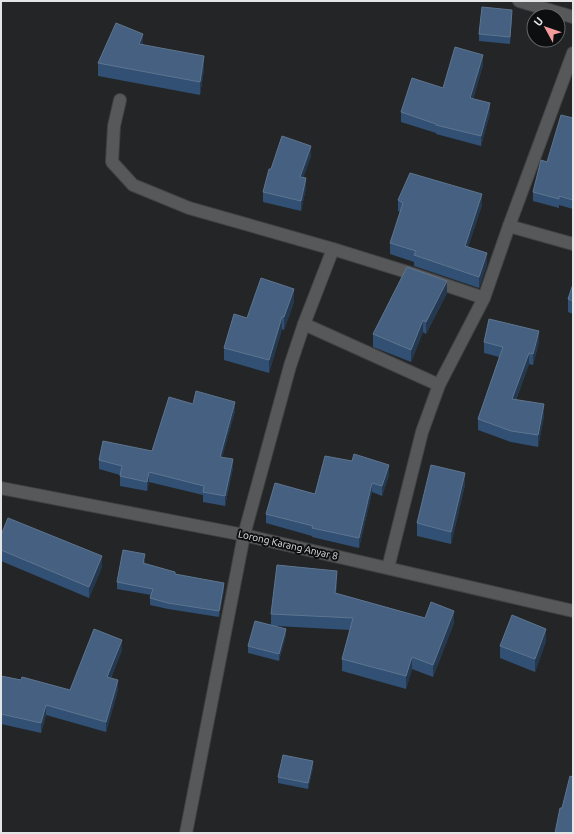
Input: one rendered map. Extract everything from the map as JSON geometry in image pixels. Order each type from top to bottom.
[{"type":"street","points":[[520,1],[573,17]]},
{"type":"street","points":[[388,568],[422,432],[439,385],[484,298],[573,53]]},
{"type":"street","points":[[120,100],[114,126],[112,162],[133,185],[189,208],[333,249],[484,298]]},
{"type":"street","points":[[509,226],[573,244]]},
{"type":"street","points":[[186,833],[244,535],[290,366],[304,324],[333,249]]},
{"type":"street","points":[[304,324],[439,385]]},
{"type":"street","name":"Lorong Karang Anyar 8","points":[[1,488],[244,535],[573,611]]},
{"type":"building","points":[[482,7],[512,10],[510,37],[479,34]]},
{"type":"building","points":[[116,23],[143,34],[139,44],[204,56],[200,82],[98,63]]},
{"type":"building","points":[[455,47],[483,55],[470,98],[490,103],[481,136],[436,125],[401,112],[412,78],[443,88]]},
{"type":"building","points":[[561,115],[573,118],[573,200],[559,196],[559,199],[533,192],[541,160],[547,162]]},
{"type":"building","points":[[282,136],[311,146],[300,177],[306,178],[301,201],[263,192],[269,169],[271,169]]},
{"type":"building","points":[[410,173],[482,194],[465,246],[487,253],[479,277],[414,255],[416,251],[390,243],[403,203],[398,200]]},
{"type":"building","points":[[407,267],[447,281],[426,322],[423,320],[411,350],[373,334]]},
{"type":"building","points":[[261,278],[294,289],[284,317],[282,317],[269,360],[224,348],[234,314],[247,318]]},
{"type":"building","points":[[573,284],[573,301],[568,299]]},
{"type":"building","points":[[489,319],[539,331],[533,354],[529,353],[512,399],[544,404],[538,435],[511,431],[478,419],[503,347],[484,342]]},
{"type":"building","points":[[196,391],[235,402],[220,457],[233,459],[225,496],[203,492],[204,486],[149,472],[147,482],[120,476],[122,466],[99,460],[103,441],[152,451],[169,397],[193,404]]},
{"type":"building","points":[[354,454],[389,465],[382,486],[372,483],[359,538],[312,528],[313,526],[266,514],[275,483],[315,494],[325,456],[352,461]]},
{"type":"building","points":[[431,465],[465,473],[451,532],[417,523]]},
{"type":"building","points":[[8,518],[102,556],[89,587],[1,550],[1,535]]},
{"type":"building","points":[[123,550],[145,554],[143,563],[175,572],[175,574],[224,583],[219,611],[168,603],[150,598],[153,589],[117,582]]},
{"type":"building","points":[[277,565],[337,571],[335,593],[425,618],[431,602],[454,611],[433,665],[412,657],[406,676],[342,659],[353,618],[271,614]]},
{"type":"building","points":[[512,615],[546,629],[535,659],[500,646]]},
{"type":"building","points":[[255,621],[286,629],[279,654],[248,646]]},
{"type":"building","points":[[94,629],[122,640],[107,677],[118,680],[106,722],[46,705],[41,723],[1,714],[1,676],[21,680],[22,677],[70,690]]},
{"type":"building","points":[[283,755],[313,761],[308,783],[278,777]]},
{"type":"building","points":[[570,776],[573,777],[573,833],[555,833],[560,808],[562,808]]}]
